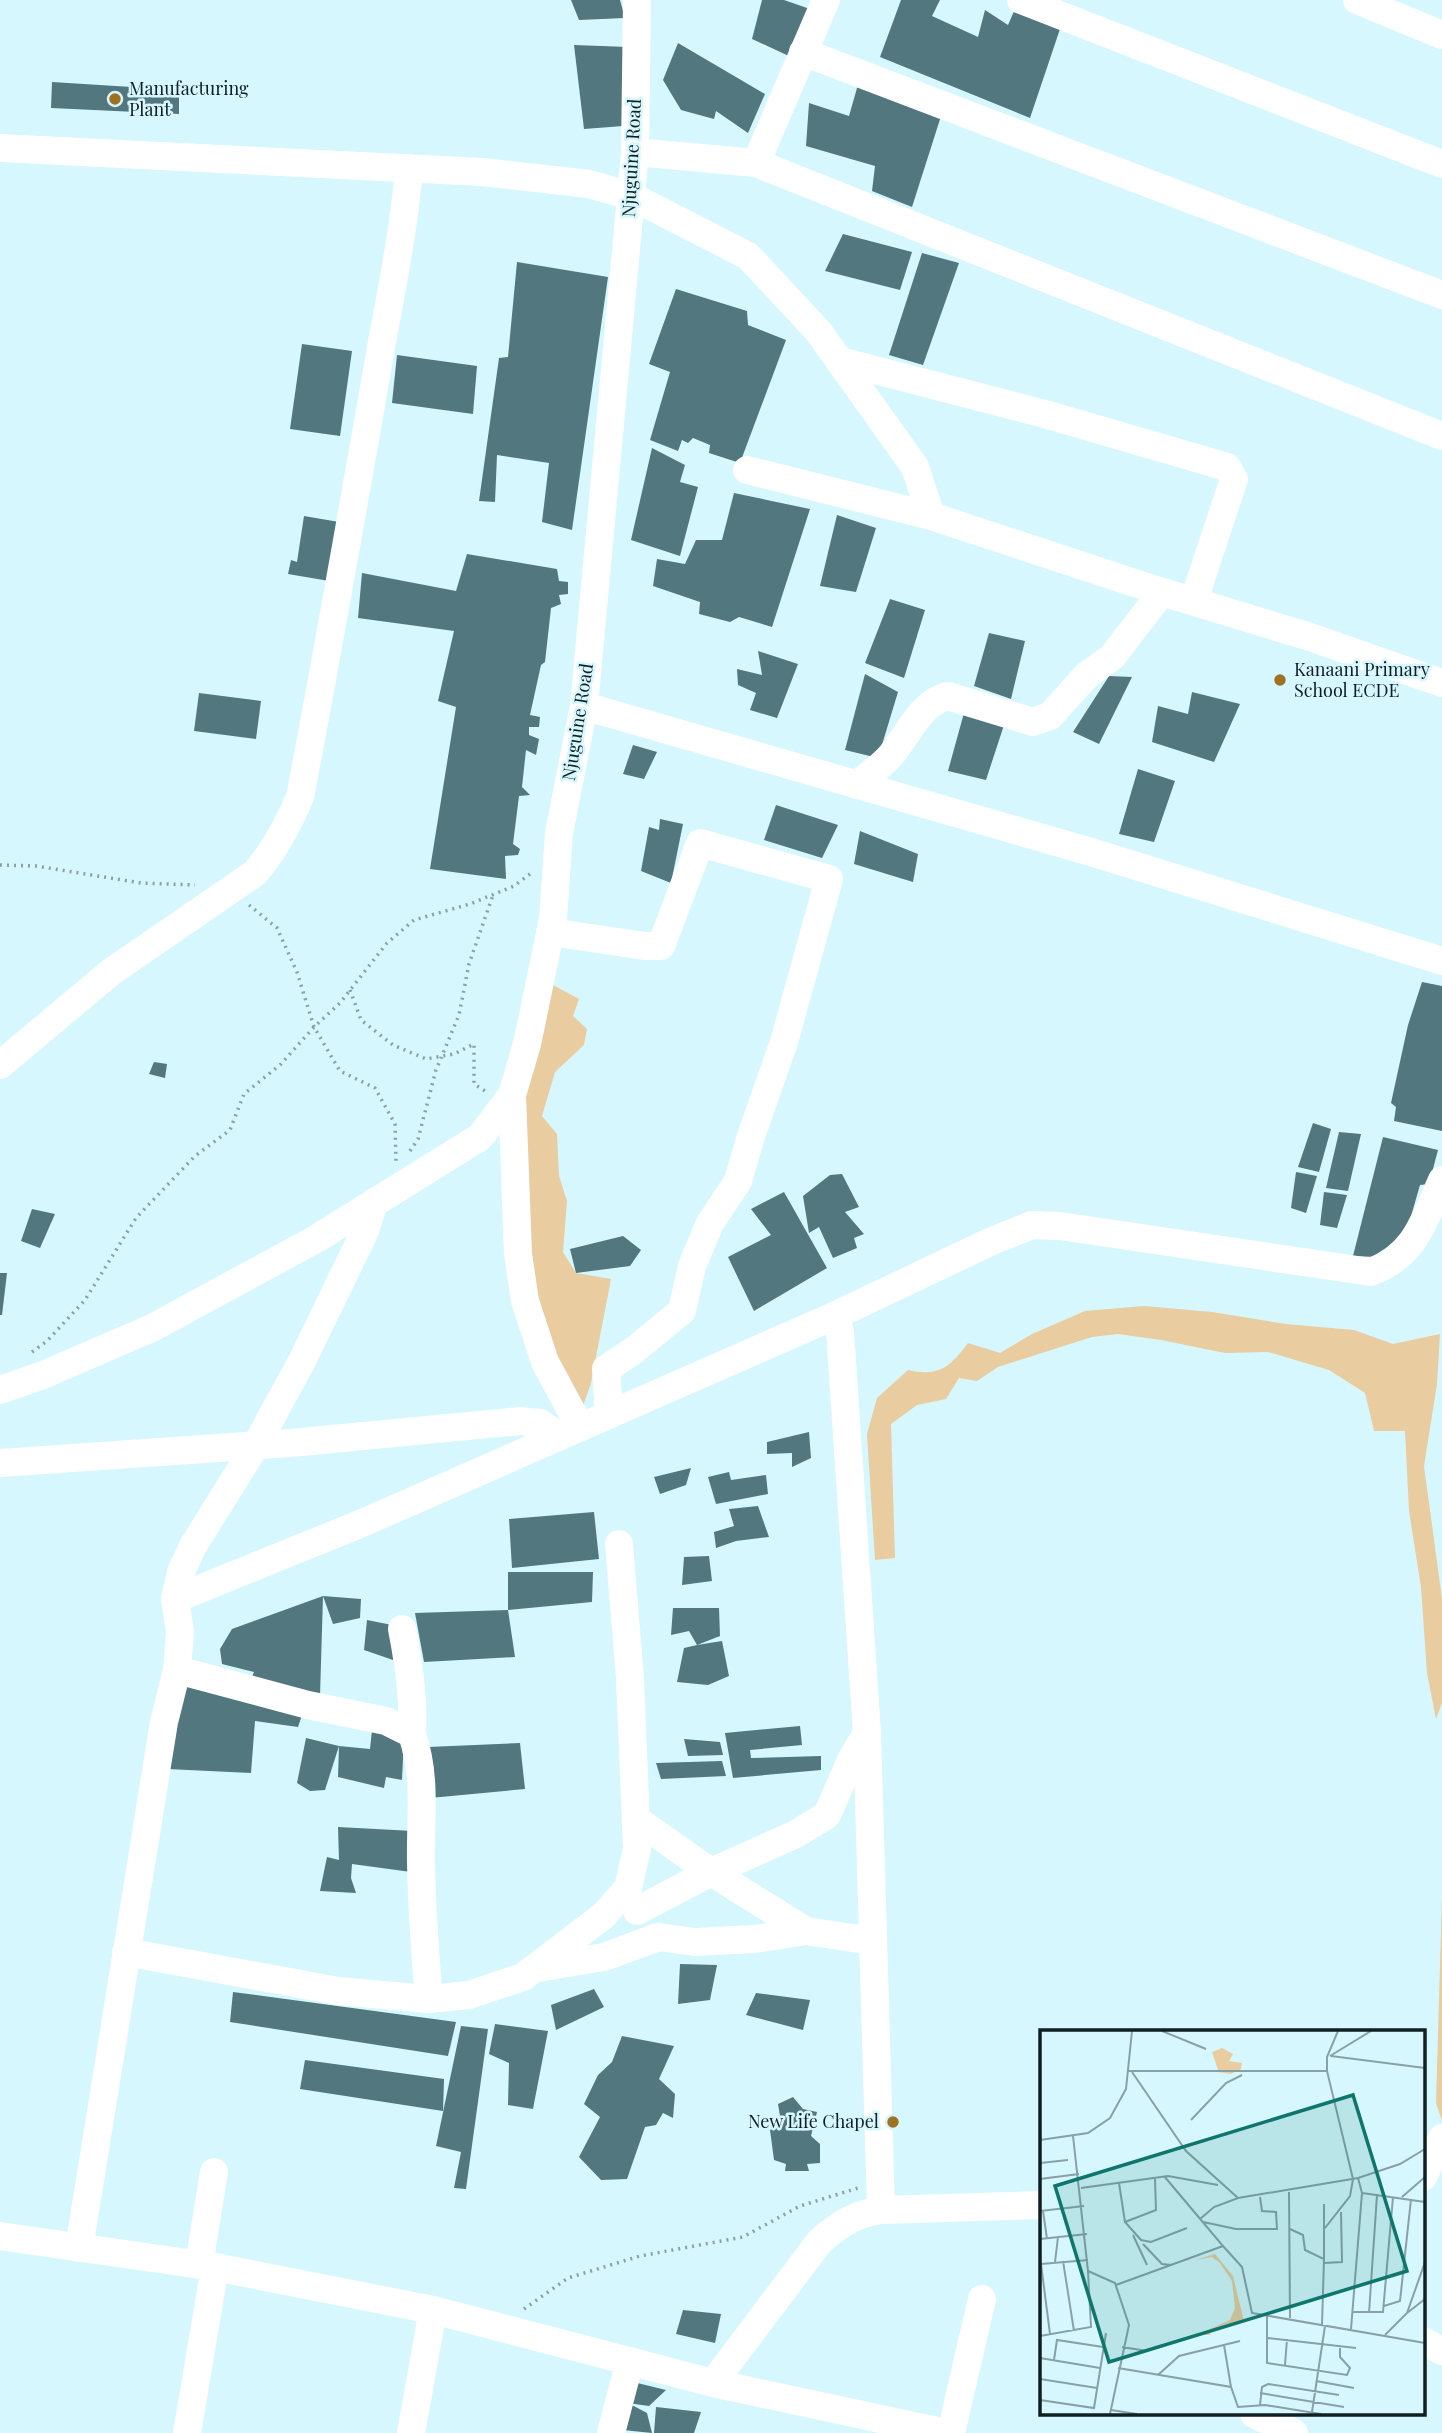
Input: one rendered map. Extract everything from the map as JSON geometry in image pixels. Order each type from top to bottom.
[{"type":"street","name":"Njuguine Road","points":[[569,1432],[523,1291],[509,1099],[527,1044],[550,932],[559,833],[584,706],[635,152],[637,0]]},
{"type":"street","points":[[756,163],[826,0]]},
{"type":"street","points":[[1021,0],[1442,164]]},
{"type":"street","points":[[1357,0],[1442,35]]},
{"type":"street","points":[[803,52],[1442,295]]},
{"type":"street","points":[[0,148],[482,172],[589,184],[631,196],[748,256],[818,331],[915,467],[931,516]]},
{"type":"street","points":[[635,152],[756,163],[1442,436]]},
{"type":"street","points":[[0,1065],[111,972],[255,873],[268,859],[300,797],[332,630],[385,320],[405,223],[409,168]]},
{"type":"street","points":[[840,361],[1173,449],[1227,467],[1234,479],[1194,600]]},
{"type":"street","points":[[747,470],[931,516],[1162,592],[1307,636],[1442,683]]},
{"type":"street","points":[[858,785],[889,757],[936,699],[948,696],[1033,722],[1050,716],[1087,675],[1112,657],[1162,592]]},
{"type":"street","points":[[584,706],[1091,852],[1442,961]]},
{"type":"street","points":[[550,932],[661,946],[700,843],[829,879],[785,1042],[738,1181],[710,1223],[692,1266],[682,1311],[606,1369],[609,1414]]},
{"type":"street","points":[[0,1390],[43,1376],[152,1328],[316,1239],[389,1188],[480,1138],[509,1099]]},
{"type":"street","points":[[175,1599],[359,1524],[834,1316],[992,1241],[1032,1225],[1060,1226],[1371,1272],[1399,1258],[1416,1238],[1442,1180]]},
{"type":"street","points":[[79,2248],[163,1722],[177,1670],[180,1632],[175,1599],[181,1572],[193,1546],[256,1445],[301,1363],[365,1231],[389,1188]]},
{"type":"street","points":[[834,1316],[840,1331],[867,1732],[881,2210]]},
{"type":"street","points":[[0,1463],[420,1432],[520,1421],[540,1423],[569,1432]]},
{"type":"street","points":[[619,1544],[630,1678],[637,1820],[633,1899],[648,1941]]},
{"type":"street","points":[[402,1629],[414,1712],[412,1734],[422,1778],[424,1807],[421,1862],[429,1999]]},
{"type":"street","points":[[177,1670],[308,1705],[386,1721],[412,1734]]},
{"type":"street","points":[[126,1952],[338,1991],[429,1999],[469,1995],[523,1977],[603,1916],[633,1899],[711,1872],[796,1834],[827,1815],[851,1760],[867,1732]]},
{"type":"street","points":[[637,1820],[711,1872],[806,1931]]},
{"type":"street","points":[[535,1969],[604,1957],[659,1937],[695,1942],[755,1939],[806,1931],[873,1941]]},
{"type":"street","points":[[1424,2176],[1442,2137]]},
{"type":"street","points":[[187,2433],[207,2266],[214,2172]]},
{"type":"street","points":[[713,2383],[820,2241],[839,2224],[860,2213],[881,2210],[1040,2205]]},
{"type":"street","points":[[0,2236],[207,2266],[433,2310],[713,2383],[946,2433]]},
{"type":"street","points":[[951,2433],[982,2299]]},
{"type":"street","points":[[411,2433],[433,2310]]},
{"type":"street","points":[[1424,2342],[1442,2351]]},
{"type":"street","points":[[611,2433],[630,2361]]},
{"type":"street","points":[[1258,2416],[1294,2433]]},
{"type":"path","points":[[29,1354],[47,1341],[85,1300],[136,1218],[195,1156],[230,1130],[244,1094],[281,1064],[340,1003],[387,943],[414,920],[470,904],[514,886],[557,853]]},
{"type":"path","points":[[0,865],[36,866],[141,883],[199,885]]},
{"type":"path","points":[[230,891],[277,928],[297,972],[314,1027],[340,1071],[375,1088],[395,1124],[389,1188]]},
{"type":"path","points":[[389,1188],[418,1139],[442,1056],[459,1015],[469,964],[493,895]]},
{"type":"path","points":[[350,990],[361,1020],[393,1045],[426,1059],[454,1054],[474,1044],[474,1084],[509,1099]]},
{"type":"path","points":[[499,2327],[568,2278],[640,2256],[743,2236],[800,2206],[880,2182]]},
{"type":"shaded area","points":[[540,978],[579,999],[573,1016],[587,1029],[584,1045],[555,1072],[542,1116],[557,1134],[559,1176],[567,1201],[563,1252],[576,1273],[611,1279],[591,1383],[583,1406],[545,1362],[521,1281],[527,1044]]},
{"type":"shaded area","points":[[1144,1306],[1354,1330],[1393,1344],[1440,1334],[1437,1384],[1424,1466],[1442,1599],[1442,1703],[1436,1719],[1427,1673],[1421,1587],[1409,1511],[1405,1431],[1374,1431],[1365,1393],[1329,1370],[1268,1352],[1225,1353],[1118,1334],[1092,1337],[998,1367],[977,1381],[959,1378],[946,1399],[917,1405],[891,1424],[895,1558],[875,1560],[867,1434],[877,1398],[908,1370],[928,1372],[943,1368],[968,1343],[1000,1353],[1032,1334],[1085,1311]]},
{"type":"shaded area","points":[[1442,1897],[1442,2121],[1436,2103]]},
{"type":"building","points":[[571,0],[620,0],[625,18],[579,20]]},
{"type":"building","points":[[762,0],[784,0],[810,9],[791,57],[752,39]]},
{"type":"building","points":[[901,0],[940,0],[932,16],[978,37],[985,10],[1008,25],[1019,0],[1060,29],[1030,118],[880,57]]},
{"type":"building","points":[[678,43],[765,94],[748,133],[716,111],[714,119],[681,110],[663,80]]},
{"type":"building","points":[[574,45],[628,47],[636,125],[584,129]]},
{"type":"building","points":[[861,74],[942,113],[912,207],[872,191],[875,166],[806,146],[809,103],[849,116]]},
{"type":"building","name":"Manufacturing Plant","points":[[52,82],[179,90],[179,114],[51,108]]},
{"type":"building","points":[[843,234],[912,252],[900,290],[825,271]]},
{"type":"building","points":[[922,253],[959,263],[923,365],[889,355]]},
{"type":"building","points":[[517,262],[608,277],[572,530],[542,522],[549,463],[497,455],[495,502],[479,501],[499,358],[508,357]]},
{"type":"building","points":[[676,289],[747,311],[748,325],[786,340],[740,463],[709,453],[710,445],[693,438],[688,443],[682,440],[678,451],[650,440],[670,372],[649,364]]},
{"type":"building","points":[[302,344],[352,351],[340,436],[290,429]]},
{"type":"building","points":[[397,355],[477,366],[473,414],[392,403]]},
{"type":"building","points":[[652,448],[685,465],[680,482],[698,487],[680,556],[631,540]]},
{"type":"building","points":[[734,493],[810,509],[772,627],[739,617],[730,622],[699,614],[700,602],[653,586],[657,559],[685,564],[696,540],[722,540]]},
{"type":"building","points":[[837,515],[876,528],[856,592],[820,586]]},
{"type":"building","points":[[304,516],[339,522],[335,582],[288,574],[291,560],[297,562]]},
{"type":"building","points":[[467,554],[557,569],[559,581],[568,582],[568,594],[559,595],[561,604],[551,608],[545,662],[541,665],[530,715],[540,717],[539,727],[529,727],[529,735],[539,739],[536,755],[526,750],[522,787],[530,795],[519,796],[513,844],[520,849],[518,855],[505,856],[506,879],[430,869],[456,707],[438,701],[454,631],[358,618],[362,573],[456,591]]},
{"type":"building","points":[[890,599],[925,610],[904,678],[865,663]]},
{"type":"building","points":[[989,633],[1025,641],[1011,699],[974,686]]},
{"type":"building","points":[[758,651],[798,664],[777,718],[750,710],[756,693],[738,685],[737,669],[762,675]]},
{"type":"building","points":[[865,674],[898,692],[878,758],[845,750]]},
{"type":"building","points":[[1109,676],[1132,677],[1099,744],[1073,732]]},
{"type":"building","points":[[1192,692],[1240,704],[1214,762],[1152,742],[1158,706],[1188,714]]},
{"type":"building","points":[[199,693],[261,701],[256,739],[194,731]]},
{"type":"building","points":[[967,702],[1005,722],[986,780],[948,771]]},
{"type":"building","points":[[633,745],[657,752],[644,779],[623,774]]},
{"type":"building","points":[[1138,769],[1175,781],[1154,842],[1119,834]]},
{"type":"building","points":[[776,805],[838,825],[822,858],[764,840]]},
{"type":"building","points":[[660,819],[683,824],[671,883],[641,871],[649,827],[659,830]]},
{"type":"building","points":[[860,831],[918,854],[913,882],[854,864]]},
{"type":"building","points":[[1422,982],[1442,986],[1442,1131],[1394,1121],[1396,1107],[1391,1103],[1408,1025]]},
{"type":"building","points":[[154,1062],[167,1064],[165,1078],[149,1074]]},
{"type":"building","points":[[1313,1123],[1331,1129],[1319,1172],[1298,1167]]},
{"type":"building","points":[[1339,1132],[1361,1134],[1348,1191],[1326,1188]]},
{"type":"building","points":[[1383,1137],[1438,1150],[1429,1184],[1420,1185],[1399,1258],[1353,1256]]},
{"type":"building","points":[[1296,1172],[1317,1176],[1306,1213],[1291,1208]]},
{"type":"building","points":[[842,1174],[859,1207],[845,1212],[864,1234],[854,1238],[857,1248],[833,1258],[819,1227],[809,1233],[803,1196],[830,1175]]},
{"type":"building","points":[[784,1192],[827,1268],[754,1311],[728,1257],[771,1235],[751,1209]]},
{"type":"building","points":[[1324,1192],[1347,1195],[1337,1228],[1320,1225]]},
{"type":"building","points":[[32,1209],[55,1214],[40,1248],[21,1241]]},
{"type":"building","points":[[623,1236],[641,1250],[630,1266],[576,1273],[570,1249]]},
{"type":"building","points":[[0,1273],[7,1273],[2,1315],[0,1315]]},
{"type":"building","points":[[809,1432],[811,1458],[792,1467],[792,1453],[767,1454],[767,1442]]},
{"type":"building","points":[[691,1468],[686,1485],[660,1494],[654,1477]]},
{"type":"building","points":[[729,1472],[731,1480],[766,1475],[768,1494],[716,1504],[708,1477]]},
{"type":"building","points":[[758,1506],[769,1537],[736,1541],[716,1548],[714,1532],[734,1526],[729,1509]]},
{"type":"building","points":[[594,1512],[599,1559],[512,1568],[509,1519]]},
{"type":"building","points":[[709,1556],[712,1581],[682,1585],[684,1557]]},
{"type":"building","points":[[508,1572],[593,1572],[592,1602],[508,1610]]},
{"type":"building","points":[[323,1596],[361,1599],[360,1618],[333,1624]]},
{"type":"building","points":[[323,1596],[320,1696],[250,1682],[254,1672],[222,1664],[220,1649],[232,1629]]},
{"type":"building","points":[[673,1608],[719,1608],[720,1636],[697,1645],[689,1631],[671,1635]]},
{"type":"building","points":[[508,1610],[515,1657],[424,1662],[415,1613]]},
{"type":"building","points":[[367,1620],[392,1625],[393,1660],[364,1650]]},
{"type":"building","points":[[722,1641],[729,1676],[708,1685],[677,1682],[684,1648]]},
{"type":"building","points":[[182,1683],[302,1715],[298,1727],[255,1721],[251,1773],[167,1769]]},
{"type":"building","points":[[800,1726],[802,1745],[750,1750],[751,1758],[821,1756],[821,1770],[733,1778],[725,1733]]},
{"type":"building","points":[[372,1730],[404,1737],[402,1780],[386,1777],[384,1788],[338,1777],[339,1746],[370,1749]]},
{"type":"building","points":[[306,1738],[339,1746],[325,1790],[310,1791],[297,1783]]},
{"type":"building","points":[[684,1739],[720,1742],[723,1755],[688,1756]]},
{"type":"building","points":[[520,1743],[525,1789],[430,1798],[428,1747]]},
{"type":"building","points":[[722,1761],[726,1776],[661,1779],[656,1763]]},
{"type":"building","points":[[338,1827],[413,1831],[411,1872],[352,1864],[351,1878],[356,1893],[320,1891],[327,1857],[339,1860]]},
{"type":"building","points":[[680,1964],[717,1965],[710,2000],[678,2004]]},
{"type":"building","points":[[594,1989],[604,2007],[556,2030],[551,2005]]},
{"type":"building","points":[[233,1992],[456,2022],[448,2056],[230,2022]]},
{"type":"building","points":[[756,1993],[810,2000],[803,2030],[746,2015]]},
{"type":"building","points":[[495,2024],[548,2031],[533,2109],[508,2105],[509,2063],[489,2054]]},
{"type":"building","points":[[461,2026],[488,2029],[466,2189],[454,2188],[461,2152],[436,2146]]},
{"type":"building","points":[[622,2036],[674,2046],[659,2079],[675,2094],[673,2118],[663,2113],[656,2125],[645,2127],[627,2179],[601,2180],[579,2157],[600,2117],[584,2104],[598,2075],[612,2062]]},
{"type":"building","points":[[305,2060],[444,2079],[443,2111],[300,2089]]},
{"type":"building","points":[[793,2097],[803,2109],[817,2112],[811,2136],[820,2144],[820,2163],[807,2164],[809,2171],[785,2171],[786,2164],[774,2160],[770,2130],[781,2122],[778,2104]]},
{"type":"building","points":[[683,2310],[721,2314],[715,2343],[676,2334]]},
{"type":"building","points":[[625,2380],[666,2390],[649,2406],[620,2402]]},
{"type":"building","points":[[628,2403],[647,2413],[652,2433],[623,2430]]},
{"type":"building","points":[[656,2407],[701,2412],[694,2433],[654,2433]]},
{"type":"place","name":"Manufacturing Plant","points":[[115,99]]},
{"type":"place","name":"Kanaani Primary School ECDE","points":[[1280,680]]},
{"type":"place","name":"New Life Chapel","points":[[893,2122]]}]
